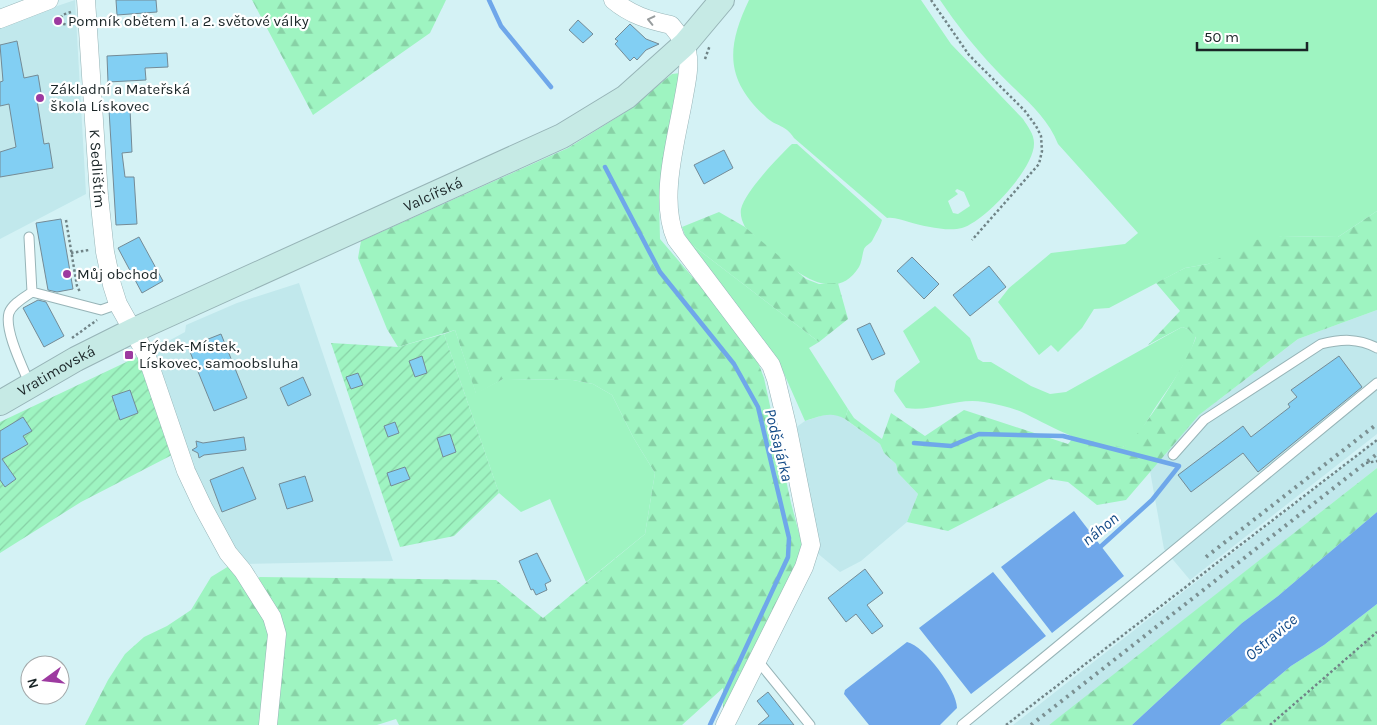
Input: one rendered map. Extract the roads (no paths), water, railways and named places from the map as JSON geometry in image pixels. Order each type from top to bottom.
[{"type":"main road","name":"Valcířská","points":[[122,335],[562,136],[626,97],[685,44],[722,0]]},
{"type":"main road","name":"Vratimovská","points":[[0,403],[122,335]]},
{"type":"street","points":[[0,19],[50,0]]},
{"type":"street","points":[[613,0],[626,11],[645,19],[671,25],[685,44],[688,73],[670,186],[668,214],[671,226],[676,239],[770,365],[776,379],[787,425],[811,545],[804,567],[725,725]]},
{"type":"street","name":"K Sedlištím","points":[[80,6],[100,212],[109,272],[118,304],[122,335],[146,354],[186,471],[203,507],[228,553],[243,571],[272,617],[276,634],[268,725]]},
{"type":"lane","points":[[29,237],[32,292]]},
{"type":"lane","points":[[32,292],[101,310],[118,304]]},
{"type":"lane","points":[[30,385],[5,311],[32,292]]},
{"type":"lane","points":[[1173,455],[1204,420],[1321,344],[1350,339],[1377,348]]},
{"type":"lane","points":[[962,725],[1377,383]]},
{"type":"lane","points":[[758,661],[810,725]]},
{"type":"water","points":[[1074,511],[1124,576],[1052,633],[1001,567]]},
{"type":"water","name":"Ostravice","points":[[1377,512],[1377,604],[1324,645],[1291,666],[1220,725],[1132,725],[1242,623],[1278,596]]},
{"type":"water","points":[[993,572],[1046,636],[971,694],[919,628]]},
{"type":"water","points":[[907,642],[922,651],[939,670],[952,691],[957,708],[940,725],[869,725],[844,694],[845,690]]},
{"type":"waterway","name":"Podšajárka","points":[[489,0],[501,26],[551,87]]},
{"type":"waterway","name":"Podšajárka","points":[[605,167],[660,272],[734,364],[758,407],[789,538],[788,557],[710,725]]},
{"type":"waterway","name":"náhon","points":[[914,443],[951,446],[979,434],[1063,436],[1179,466],[1152,500],[1098,549]]},
{"type":"railway","points":[[1206,557],[1377,424]]},
{"type":"railway","points":[[1031,725],[1377,454]]},
{"type":"place","name":"Pomník obětem 1. a 2. světové války","points":[[58,21]]},
{"type":"place","name":"Základní a Mateřská škola Lískovec","points":[[40,98]]},
{"type":"place","name":"Můj obchod","points":[[67,274]]},
{"type":"place","name":"Frýdek-Místek, Lískovec, samoobsluha","points":[[129,355]]}]
